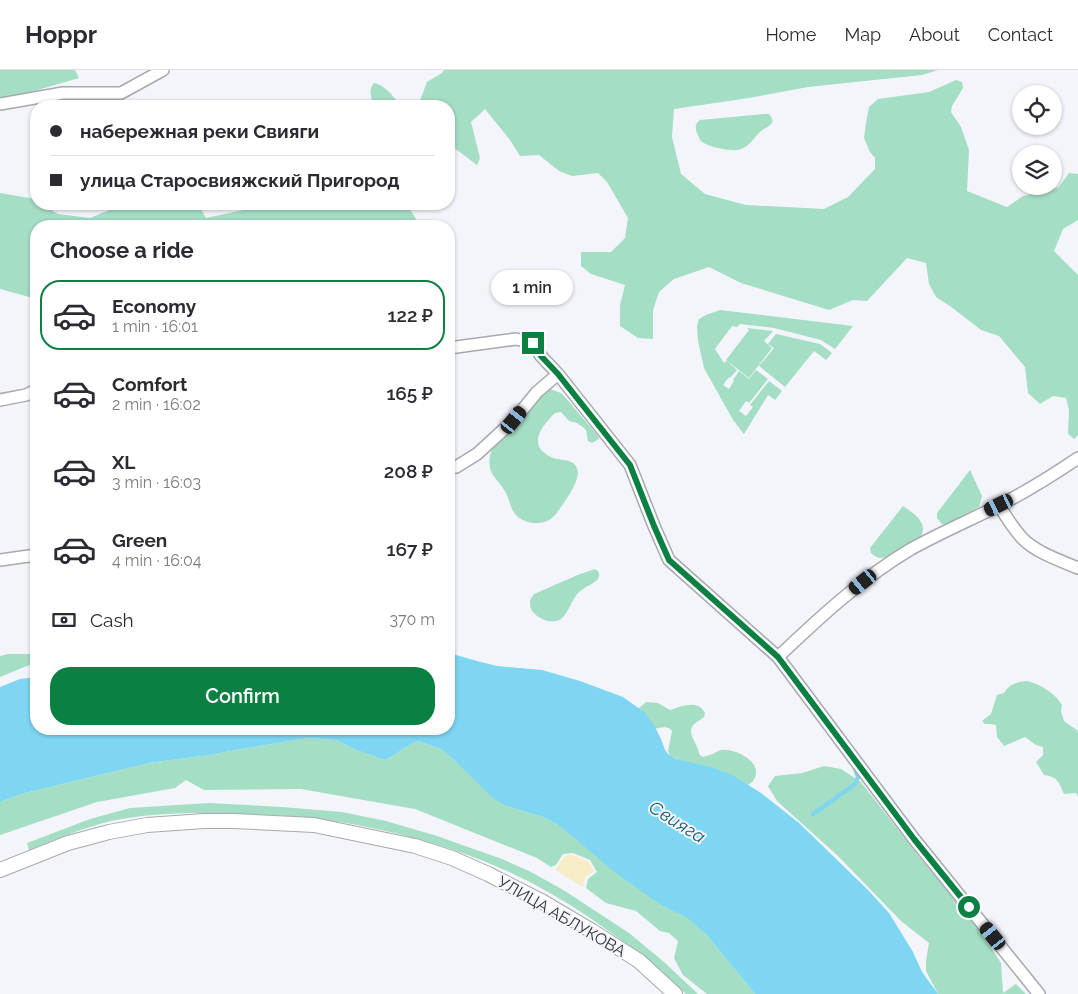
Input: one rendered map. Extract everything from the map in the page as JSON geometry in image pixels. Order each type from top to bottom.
[{"type":"street","points":[[0,104],[62,93],[121,93],[161,70]]},
{"type":"street","points":[[455,347],[516,339],[533,343],[541,356],[558,374],[630,465],[669,560],[778,657],[914,839],[1039,994]]},
{"type":"street","points":[[455,467],[477,454],[514,420],[537,392],[558,374]]},
{"type":"street","points":[[0,400],[30,393]]},
{"type":"street","points":[[778,657],[820,618],[878,571],[911,550],[1047,479],[1078,458]]},
{"type":"street","points":[[999,505],[1010,524],[1023,540],[1045,554],[1078,568]]},
{"type":"street","points":[[0,560],[30,555]]},
{"type":"street","name":"УЛИЦА АБЛУКОВА","points":[[0,870],[68,843],[147,825],[204,821],[314,825],[415,846],[452,858],[488,874],[543,902],[639,961],[675,994]]},
{"type":"green space","points":[[0,70],[75,70],[79,78],[0,101]]},
{"type":"green space","points":[[444,70],[938,70],[922,75],[808,87],[674,109],[672,137],[681,174],[705,194],[746,205],[824,209],[848,197],[875,169],[875,158],[864,138],[869,107],[878,99],[929,92],[956,80],[962,82],[963,88],[952,106],[951,112],[961,127],[969,150],[967,191],[1007,207],[1027,195],[1062,195],[1062,183],[1069,173],[1078,174],[1078,220],[1063,229],[1054,251],[1078,275],[1078,435],[1074,439],[1068,434],[1069,410],[1066,398],[1053,396],[1040,404],[1028,393],[1025,367],[999,336],[981,330],[936,297],[929,284],[926,263],[907,258],[867,301],[853,300],[829,310],[741,283],[709,267],[674,279],[659,292],[653,310],[653,339],[638,338],[620,326],[620,305],[625,285],[591,274],[581,266],[581,252],[611,252],[625,238],[628,218],[607,182],[598,173],[572,176],[559,171],[539,155],[520,156],[510,140],[485,109],[471,122],[480,158],[477,165],[455,148],[455,100],[420,100],[427,82]]},
{"type":"green space","points":[[374,83],[378,84],[386,89],[396,100],[372,100],[372,86]]},
{"type":"green space","points":[[769,114],[772,123],[742,149],[729,150],[712,147],[700,140],[696,131],[696,124],[700,120]]},
{"type":"green space","points":[[0,193],[30,198],[30,210],[52,210],[58,214],[90,218],[109,210],[201,210],[206,218],[243,210],[411,210],[416,220],[30,220],[30,297],[0,289]]},
{"type":"green space","points":[[720,310],[853,326],[835,349],[821,340],[774,328],[740,324],[737,327],[732,326],[715,349],[724,363],[727,361],[737,370],[723,385],[729,389],[739,371],[749,379],[756,370],[768,379],[749,403],[746,401],[739,411],[746,416],[753,407],[750,405],[769,381],[782,391],[775,400],[768,395],[744,434],[733,420],[704,368],[698,341],[697,326],[699,319]]},
{"type":"green space","points":[[747,328],[773,331],[764,341],[772,348],[749,378],[726,360],[749,330]]},
{"type":"green space","points":[[776,334],[820,344],[832,353],[826,360],[814,351],[785,387],[759,366],[774,348],[768,344]]},
{"type":"green space","points":[[550,389],[561,393],[565,397],[599,439],[592,443],[588,441],[586,430],[577,423],[569,421],[561,412],[555,413],[541,429],[538,441],[539,447],[543,452],[556,459],[573,463],[578,473],[572,489],[556,514],[547,521],[533,523],[519,518],[513,511],[506,493],[493,475],[490,459],[492,448],[541,390]]},
{"type":"green space","points":[[970,470],[982,496],[979,507],[947,524],[942,524],[937,518],[937,513]]},
{"type":"green space","points":[[903,506],[922,523],[923,533],[920,538],[901,550],[886,557],[875,556],[871,553],[870,548]]},
{"type":"green space","points":[[595,569],[599,574],[598,579],[578,593],[561,619],[557,621],[545,620],[532,611],[530,600],[534,594]]},
{"type":"green space","points":[[30,654],[30,665],[0,677],[0,656]]},
{"type":"green space","points":[[1027,681],[1037,684],[1051,693],[1062,705],[1061,711],[1064,721],[1078,731],[1078,797],[1076,793],[1064,794],[1057,780],[1044,775],[1036,762],[1043,755],[1043,747],[1036,745],[1025,737],[1004,746],[997,737],[996,725],[985,724],[982,721],[991,714],[997,695],[1004,693],[1008,687],[1014,684]]},
{"type":"green space","points":[[646,702],[658,703],[670,710],[689,705],[698,706],[705,713],[704,717],[694,724],[691,734],[699,754],[703,757],[720,750],[730,750],[739,753],[754,765],[756,773],[754,780],[749,785],[741,786],[670,756],[668,751],[672,731],[666,727],[654,729],[638,709]]},
{"type":"green space","points":[[307,738],[336,740],[356,750],[385,760],[418,741],[441,749],[509,807],[543,817],[558,825],[661,905],[686,916],[706,934],[755,994],[707,994],[683,975],[674,958],[678,941],[669,933],[660,931],[636,911],[606,903],[586,888],[588,879],[597,872],[590,860],[573,853],[563,854],[556,865],[551,867],[537,858],[415,809],[301,789],[204,790],[186,780],[175,788],[97,802],[0,835],[0,802],[21,794],[149,763]]},
{"type":"green space","points":[[824,766],[841,769],[861,782],[919,857],[976,925],[1001,963],[1003,993],[1016,984],[1026,994],[938,994],[926,971],[929,943],[901,921],[838,856],[777,801],[768,786],[775,776],[802,773]]},
{"type":"green space","points":[[209,803],[342,812],[386,821],[437,836],[502,859],[531,872],[565,891],[629,933],[698,994],[686,994],[612,933],[572,906],[530,882],[479,859],[394,833],[338,822],[293,816],[177,813],[111,821],[80,830],[29,850],[27,843],[90,819],[130,808]]},
{"type":"sand","points":[[572,855],[589,862],[594,871],[585,877],[583,887],[555,870],[565,856]]},
{"type":"water","name":"Свияга","points":[[455,655],[497,666],[542,670],[580,681],[623,697],[644,712],[655,727],[669,755],[676,759],[711,767],[734,776],[761,793],[799,823],[889,913],[913,952],[922,972],[938,994],[755,994],[706,934],[686,917],[661,905],[613,871],[558,825],[543,817],[509,807],[494,799],[441,749],[418,741],[385,760],[356,750],[336,740],[307,738],[149,763],[21,794],[0,802],[0,687],[20,679],[30,678],[30,735],[455,735]]},
{"type":"waterway","points":[[813,814],[854,785],[858,778],[854,766]]},
{"type":"route","points":[[533,343],[541,356],[558,374],[630,465],[669,560],[778,657],[914,839],[969,907]]}]
